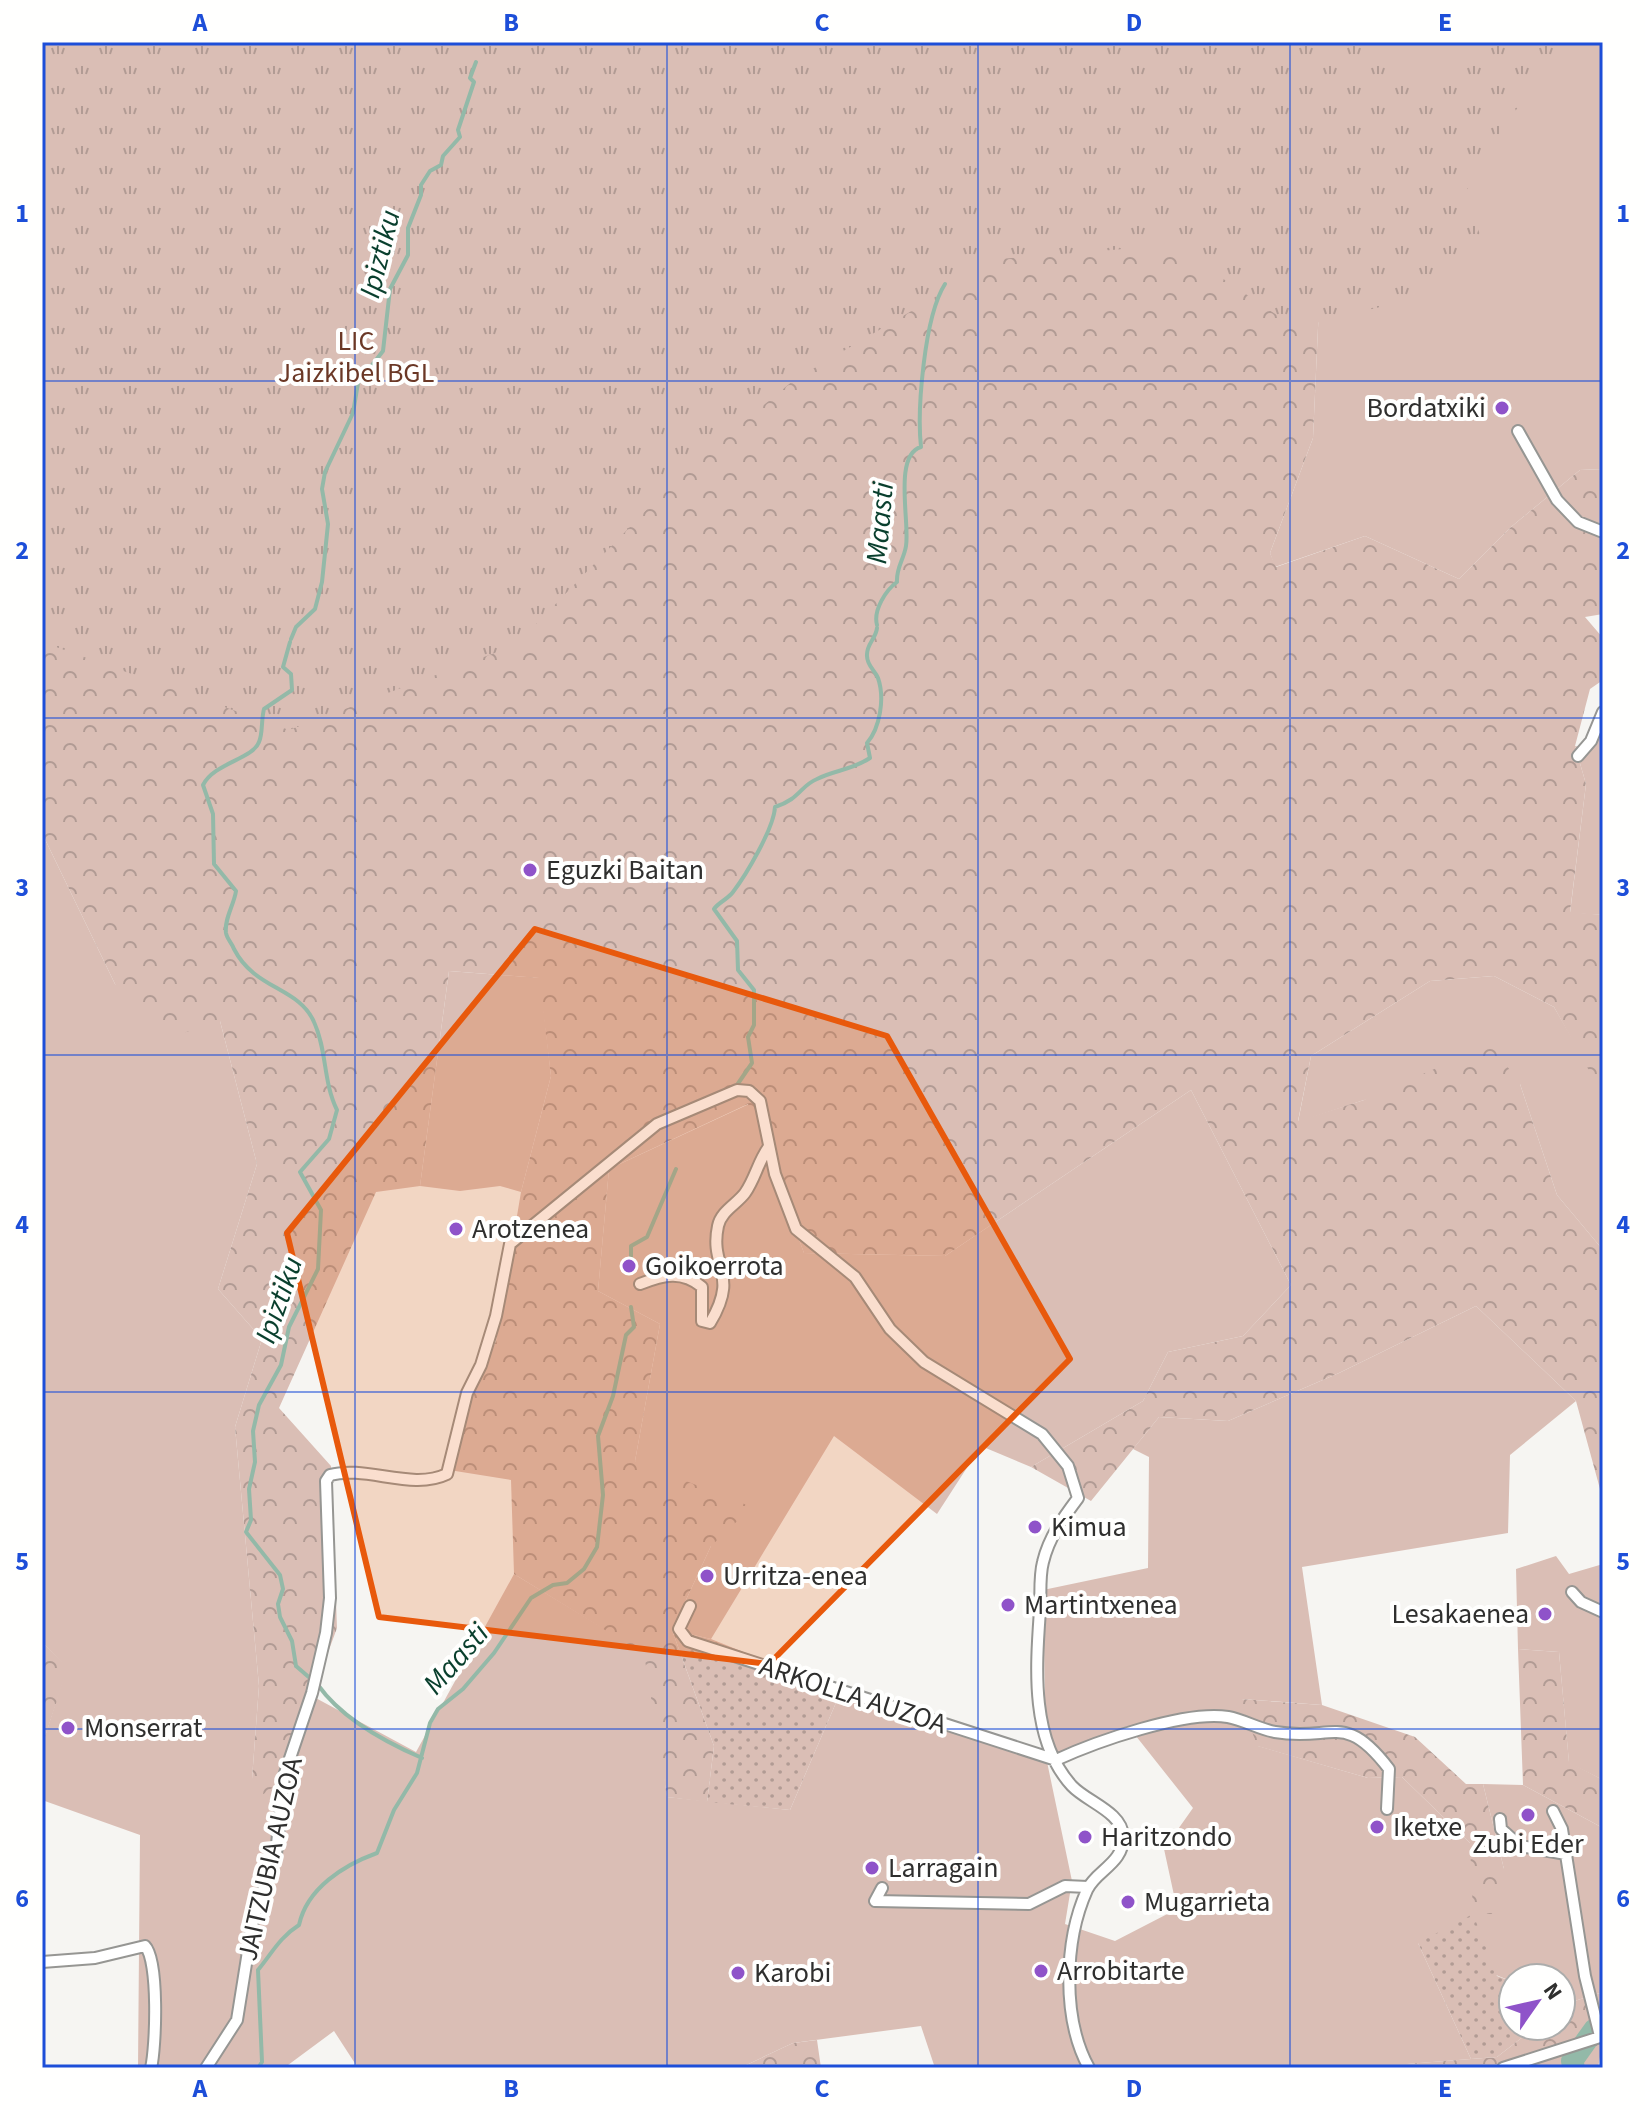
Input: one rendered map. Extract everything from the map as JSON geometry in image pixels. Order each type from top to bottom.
[{"type":"street","points":[[1518,431],[1557,500],[1578,522],[1603,532]]},
{"type":"street","points":[[1578,756],[1591,741],[1603,712]]},
{"type":"street","name":"JAITZUBIA AUZOA","points":[[206,2068],[237,2020],[253,1920],[276,1854],[284,1776],[312,1693],[326,1633],[330,1598],[326,1481],[330,1475],[340,1472],[438,1478],[447,1474],[467,1393],[481,1365],[496,1316],[510,1244],[657,1124],[718,1095],[749,1091],[760,1101],[768,1148]]},
{"type":"street","points":[[640,1284],[664,1274],[692,1278],[702,1287],[702,1321],[710,1323],[721,1305],[725,1281],[716,1240],[718,1222],[745,1192],[757,1163],[768,1148]]},
{"type":"street","points":[[768,1148],[796,1229],[855,1277],[890,1329],[924,1362],[1042,1434],[1068,1466],[1078,1498],[1055,1530],[1042,1563],[1037,1693],[1045,1733],[1056,1760],[1072,1786],[1113,1816],[1123,1833],[1121,1852],[1088,1887],[1077,1926],[1068,2007],[1089,2068]]},
{"type":"street","points":[[1572,1592],[1581,1602],[1603,1612]]},
{"type":"street","name":"ARKOLLA AUZOA","points":[[690,1606],[679,1629],[688,1641],[1056,1760]]},
{"type":"street","points":[[1056,1760],[1094,1743],[1191,1720],[1226,1717],[1276,1732],[1339,1731],[1369,1743],[1389,1769],[1387,1809]]},
{"type":"street","points":[[1503,2068],[1600,2031],[1585,1976],[1562,1829],[1553,1811]]},
{"type":"street","points":[[1500,1819],[1501,1829],[1520,1846],[1566,1854]]},
{"type":"street","points":[[882,1888],[875,1901],[1029,1904],[1065,1886],[1088,1887]]},
{"type":"street","points":[[42,1962],[95,1958],[145,1946],[150,1952],[153,1971],[151,2068]]},
{"type":"highlighted area","points":[[535,929],[887,1036],[1070,1359],[769,1664],[379,1617],[287,1233]]},
{"type":"green space","name":"LIC Jaizkibel BGL","points":[[42,42],[1395,42],[1394,67],[1436,86],[1490,42],[1555,42],[1549,69],[1504,125],[1465,193],[1483,243],[1428,295],[1296,328],[1173,245],[1000,259],[794,380],[681,474],[516,645],[289,730],[42,642]]},
{"type":"green space","points":[[1331,42],[1603,42],[1603,469],[1580,470],[1511,527],[1459,579],[1365,536],[1275,567],[1270,553],[1313,438]]},
{"type":"green space","points":[[1331,42],[1313,438],[1270,553],[1276,567],[1365,536],[1459,579],[1511,527],[1580,470],[1603,469],[1603,614],[1585,617],[1603,638],[1603,680],[1590,689],[1575,746],[1586,784],[1570,912],[1603,915],[1603,1096],[1554,1007],[1494,976],[1430,981],[1311,1056],[1298,1121],[1364,1100],[1491,1044],[1520,1084],[1557,1195],[1603,1250],[1603,1500],[1576,1401],[1476,1306],[1339,1373],[1228,1421],[1159,1417],[1091,1501],[1031,1467],[1143,1401],[1168,1352],[1243,1336],[1291,1285],[1191,1090],[945,1256],[804,1253],[748,1104],[609,1169],[598,1291],[660,1324],[635,1461],[752,1507],[711,1546],[672,1630],[714,1746],[707,1802],[667,1797],[644,1654],[514,1574],[511,1480],[449,1470],[471,1398],[496,1341],[521,1192],[551,1076],[539,978],[449,971],[420,1186],[376,1192],[279,1408],[331,1466],[337,1628],[312,1696],[288,1777],[262,1795],[252,1779],[259,1686],[235,1427],[262,1339],[218,1289],[257,1164],[220,1021],[177,1035],[115,984],[42,833],[42,129]]},
{"type":"green space","points":[[1603,725],[1603,915],[1570,913],[1586,784],[1575,746],[1590,749]]},
{"type":"green space","points":[[42,833],[115,984],[220,1021],[257,1164],[218,1289],[262,1339],[235,1427],[259,1686],[252,1779],[312,1696],[416,1752],[514,1574],[649,1656],[667,1797],[790,1810],[841,1691],[1046,1756],[1043,1590],[1148,1568],[1149,1457],[1133,1449],[1159,1417],[1228,1421],[1339,1373],[1476,1306],[1576,1401],[1510,1455],[1508,1533],[1302,1567],[1322,1705],[1242,1699],[1258,1746],[1368,1778],[1402,1777],[1470,1843],[1504,1869],[1483,1784],[1523,1785],[1603,1828],[1603,1992],[1577,2000],[1577,1962],[1497,1962],[1497,1975],[1418,1943],[1471,2059],[1407,2064],[1407,2068],[935,2068],[921,2026],[793,2043],[740,2068],[358,2068],[334,2031],[284,2068],[138,2068],[140,1835],[42,1800],[42,1746],[67,1667],[42,1642]],"holes":[[[1128,1726],[1193,1808],[1164,1849],[1177,1909],[1115,1941],[1065,1924],[1072,1881],[1046,1757]]]},
{"type":"green space","points":[[449,971],[540,978],[551,1076],[521,1192],[500,1186],[460,1191],[420,1186]]},
{"type":"green space","points":[[1494,976],[1554,1007],[1603,1092],[1603,1250],[1557,1195],[1520,1084],[1364,1100],[1298,1122],[1311,1056],[1430,981]]},
{"type":"green space","points":[[1191,1090],[1291,1285],[1243,1336],[1168,1352],[1143,1401],[1031,1467],[981,1446],[937,1514],[834,1436],[711,1639],[672,1630],[711,1546],[635,1461],[660,1324],[598,1291],[609,1169],[749,1104],[804,1253],[945,1256]]},
{"type":"green space","points":[[1556,1556],[1569,1574],[1603,1564],[1603,1780],[1569,1763],[1559,1652],[1518,1649],[1516,1569]]},
{"type":"green space","points":[[672,1630],[711,1639],[841,1691],[790,1810],[707,1802],[714,1746]]},
{"type":"green space","points":[[42,1642],[68,1667],[42,1746]]},
{"type":"green space","points":[[1518,1649],[1559,1652],[1569,1762],[1603,1780],[1603,1828],[1523,1785]]},
{"type":"green space","points":[[1241,1699],[1322,1705],[1415,1737],[1466,1784],[1483,1784],[1504,1869],[1492,1914],[1473,1914],[1470,1843],[1402,1777],[1368,1778],[1257,1746]]},
{"type":"green space","points":[[1473,1914],[1497,1976],[1497,2042],[1516,2042],[1497,2057],[1471,2059],[1418,1943]]},
{"type":"green space","points":[[1603,1992],[1603,2057],[1600,2057],[1598,2068],[1407,2068],[1406,2064],[1497,2057],[1516,2042],[1577,2042],[1577,2000]]},
{"type":"green space","points":[[817,2040],[821,2068],[740,2068],[793,2043]]},
{"type":"waterway","name":"Ipiztiku","points":[[291,639],[296,627],[315,609],[322,582],[328,524],[322,489],[325,472],[353,413],[358,383],[383,351],[390,289],[408,255],[408,228],[421,195],[421,185],[430,171],[441,165],[443,156],[460,137],[458,130],[474,82],[470,78],[476,62]]},
{"type":"waterway","name":"Maasti","points":[[877,625],[879,607],[897,582],[906,546],[905,476],[912,453],[921,447],[921,388],[927,341],[945,284]]},
{"type":"waterway","name":"Maasti","points":[[737,1085],[752,1063],[748,1037],[754,1025],[754,990],[738,970],[737,941],[714,909],[733,892],[752,863],[770,827],[775,807],[790,800],[811,782],[870,758],[867,743],[878,721],[881,694],[878,678],[868,663],[867,652],[877,628]]},
{"type":"waterway","name":"Ipiztiku","points":[[290,642],[283,667],[291,674],[292,690],[264,709],[260,738],[255,748],[216,771],[203,785],[213,814],[214,864],[236,891],[226,922],[227,935],[253,973],[288,994],[307,1010],[318,1033],[329,1088],[337,1110],[329,1139],[300,1172],[321,1210],[318,1269],[289,1327],[281,1365],[259,1405],[253,1431],[255,1462],[249,1489],[251,1520],[246,1532],[280,1575],[283,1589],[278,1604],[280,1617],[292,1641],[296,1666],[311,1679]]},
{"type":"waterway","name":"Maasti","points":[[631,1260],[631,1246],[647,1237],[676,1169]]},
{"type":"waterway","name":"Maasti","points":[[258,2068],[262,2062],[258,1970],[281,1940],[299,1925],[303,1912],[318,1889],[340,1871],[377,1853],[394,1810],[417,1773],[430,1723],[438,1709],[463,1689],[494,1653],[531,1598],[553,1585],[567,1583],[584,1569],[597,1547],[603,1495],[598,1436],[613,1396],[626,1335],[634,1327],[631,1307]]},
{"type":"waterway","name":"Ipiztiku","points":[[318,1685],[352,1719],[422,1758]]},
{"type":"waterway","points":[[1574,2068],[1572,2061],[1594,2030],[1603,2024]]},
{"type":"place","name":"Bordatxiki","points":[[1502,408]]},
{"type":"place","name":"Eguzki Baitan","points":[[530,870]]},
{"type":"place","name":"Arotzenea","points":[[456,1229]]},
{"type":"place","name":"Goikoerrota","points":[[629,1266]]},
{"type":"place","name":"Kimua","points":[[1035,1527]]},
{"type":"place","name":"Urritza-enea","points":[[707,1576]]},
{"type":"place","name":"Martintxenea","points":[[1008,1605]]},
{"type":"place","name":"Lesakaenea","points":[[1545,1614]]},
{"type":"place","name":"Monserrat","points":[[68,1728]]},
{"type":"place","name":"Zubi Eder","points":[[1528,1815]]},
{"type":"place","name":"Iketxe","points":[[1377,1827]]},
{"type":"place","name":"Haritzondo","points":[[1085,1837]]},
{"type":"place","name":"Larragain","points":[[872,1868]]},
{"type":"place","name":"Mugarrieta","points":[[1128,1902]]},
{"type":"place","name":"Arrobitarte","points":[[1041,1971]]},
{"type":"place","name":"Karobi","points":[[738,1973]]}]
